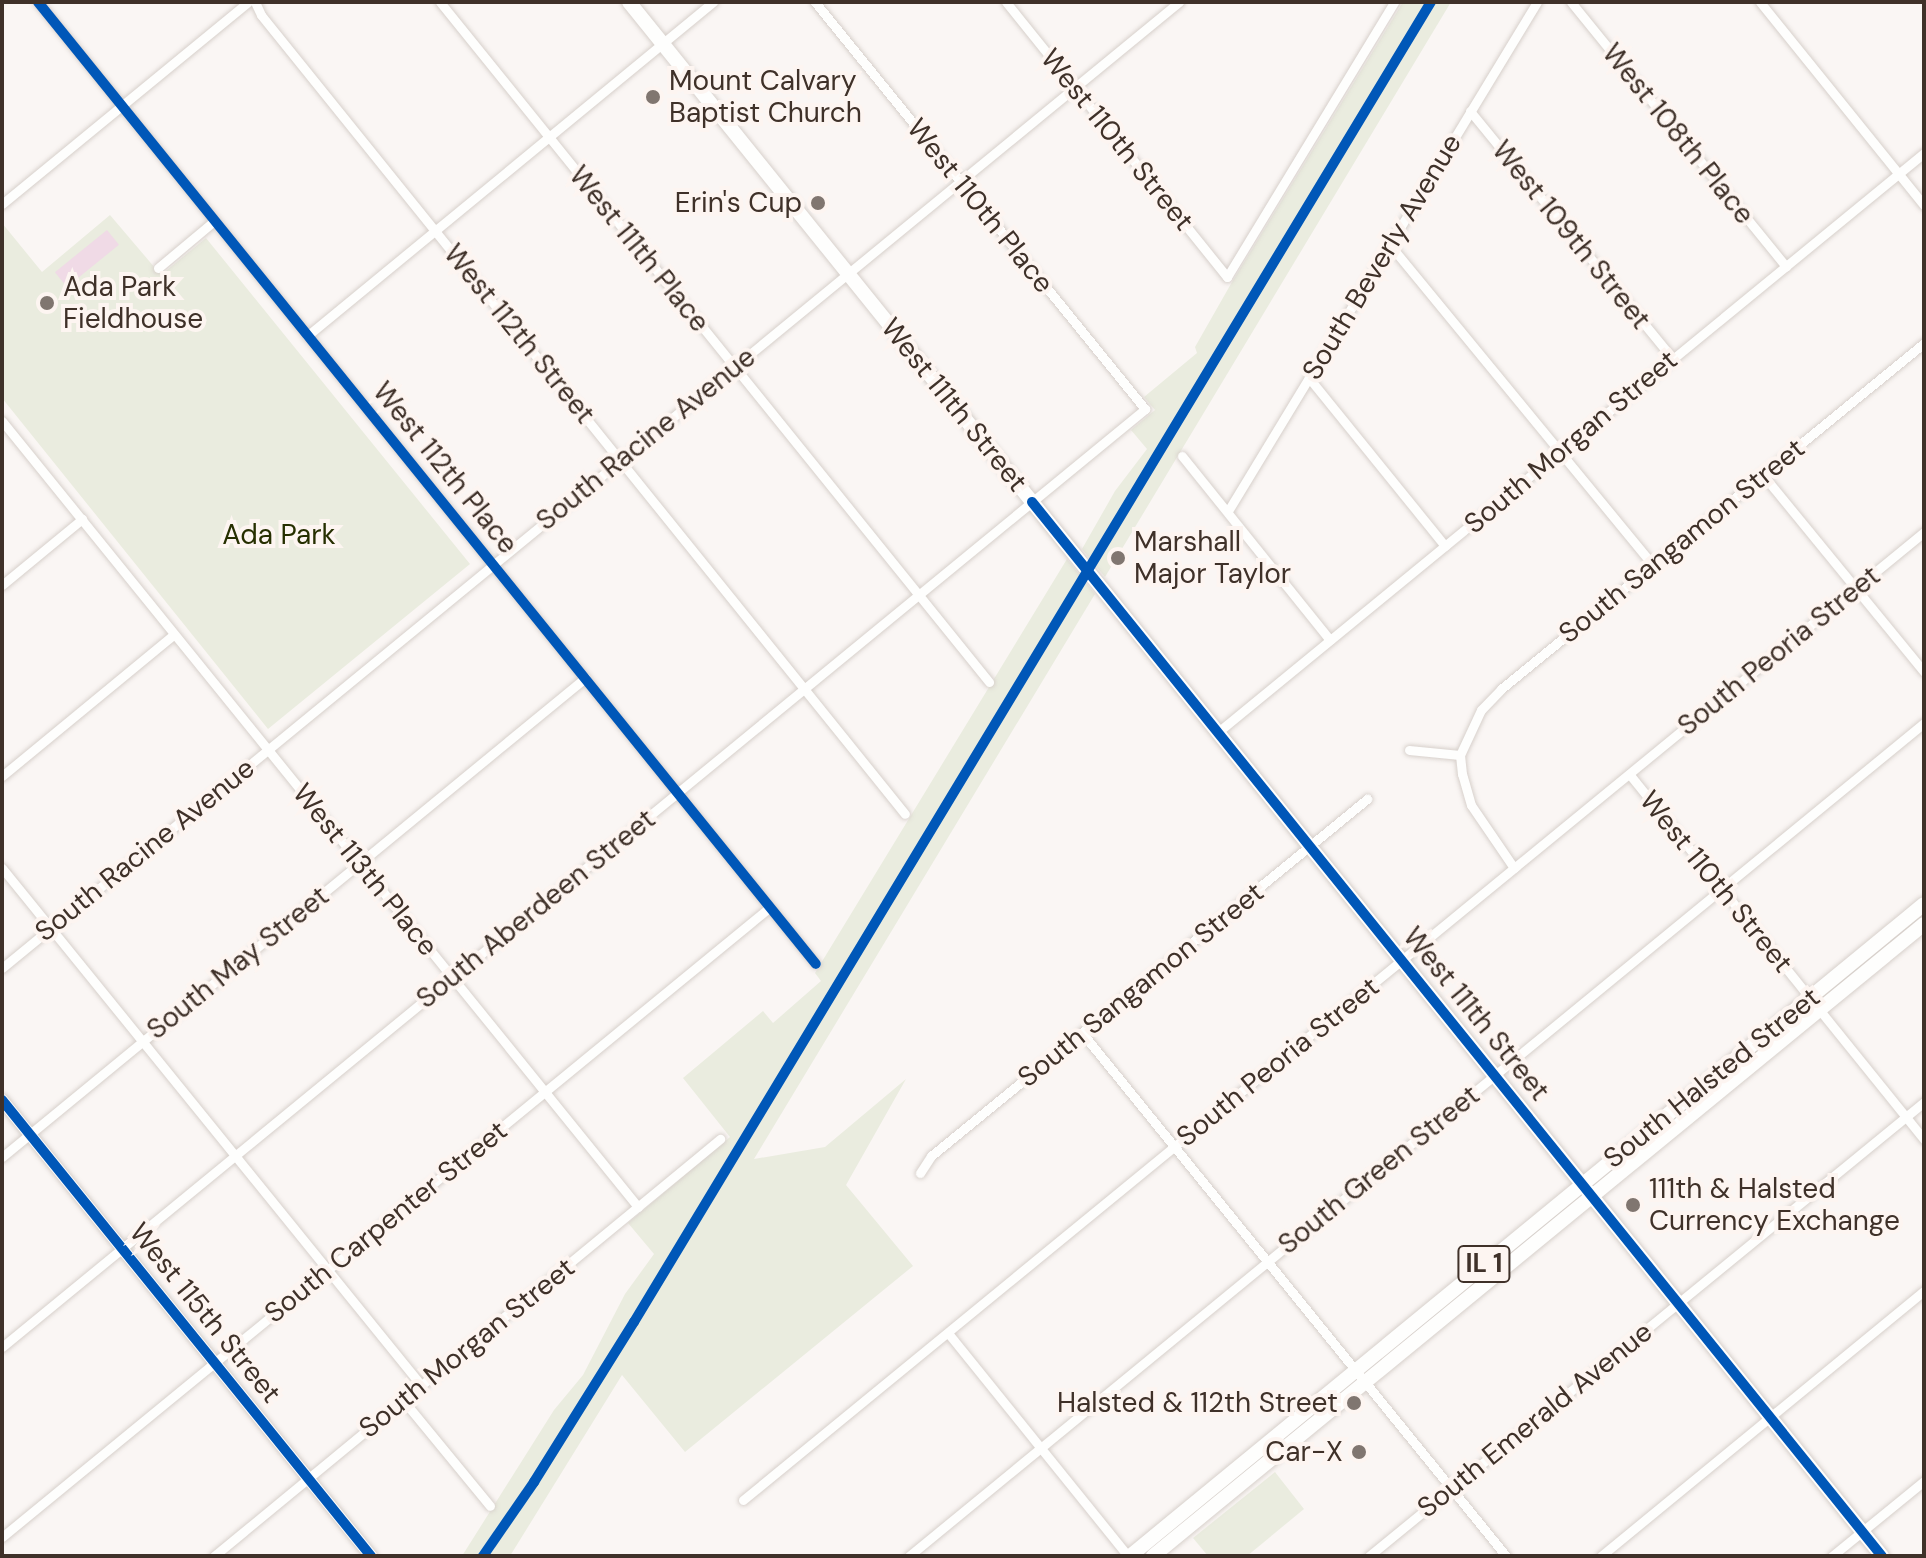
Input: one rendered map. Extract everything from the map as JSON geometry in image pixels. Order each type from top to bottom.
[{"type":"main road","name":"West 111th Street","points":[[629,2],[1882,1556]]},
{"type":"main road","name":"South Halsted Street","points":[[1129,1556],[1592,1196],[1924,904]]},
{"type":"main road","name":"South Halsted Street","points":[[1153,1556],[1582,1184],[1815,1003],[1924,924]]},
{"type":"street","name":"West 112th Place","points":[[38,2],[816,964]]},
{"type":"street","points":[[2,204],[248,2]]},
{"type":"street","name":"West 112th Street","points":[[255,2],[261,15],[905,814]]},
{"type":"street","name":"West 111th Place","points":[[440,2],[989,682]]},
{"type":"street","points":[[307,336],[713,2]]},
{"type":"street","name":"West 110th Place","points":[[815,2],[1145,409]]},
{"type":"street","name":"West 110th Street","points":[[1006,2],[1227,277],[1394,2]]},
{"type":"street","name":"South Racine Avenue","points":[[2,968],[1179,2]]},
{"type":"street","name":"South Beverly Avenue","points":[[1228,511],[1537,2]]},
{"type":"street","name":"West 108th Place","points":[[1571,2],[1786,267]]},
{"type":"street","points":[[1760,2],[1924,205]]},
{"type":"street","name":"West 109th Street","points":[[1470,111],[1672,358]]},
{"type":"street","name":"South Morgan Street","points":[[1218,732],[1924,153]]},
{"type":"street","points":[[158,268],[214,221]]},
{"type":"street","points":[[1390,245],[1653,565]]},
{"type":"street","name":"South Sangamon Street","points":[[1460,755],[1473,723],[1495,694],[1924,343]]},
{"type":"street","points":[[1309,378],[1445,546]]},
{"type":"street","name":"South Aberdeen Street","points":[[2,1347],[1145,409]]},
{"type":"street","name":"West 113th Place","points":[[2,421],[638,1207]]},
{"type":"street","points":[[1182,456],[1330,640]]},
{"type":"street","points":[[1763,475],[1924,672]]},
{"type":"street","points":[[2,585],[82,519]]},
{"type":"street","name":"South Peoria Street","points":[[743,1500],[1924,532]]},
{"type":"street","points":[[2,776],[174,634]]},
{"type":"street","name":"South May Street","points":[[2,1157],[585,678]]},
{"type":"street","name":"South Green Street","points":[[909,1556],[1924,723]]},
{"type":"street","points":[[1409,750],[1460,755],[1471,805],[1514,868]]},
{"type":"street","name":"West 110th Street","points":[[1630,775],[1924,1139]]},
{"type":"street","name":"South Sangamon Street","points":[[920,1173],[931,1156],[1367,799]]},
{"type":"street","points":[[2,868],[421,1385]]},
{"type":"street","name":"South Carpenter Street","points":[[2,1537],[770,907]]},
{"type":"street","points":[[1083,1034],[1506,1556]]},
{"type":"street","name":"West 115th Street","points":[[2,1100],[371,1556]]},
{"type":"street","name":"South Emerald Avenue","points":[[1369,1556],[1924,1102]]},
{"type":"street","name":"South Morgan Street","points":[[214,1556],[720,1139]]},
{"type":"street","points":[[1601,1556],[1924,1291]]},
{"type":"street","points":[[948,1333],[1129,1556]]},
{"type":"street","points":[[403,1400],[490,1506]]},
{"type":"street","points":[[1832,1556],[1924,1481]]},
{"type":"green space","points":[[1403,2],[1451,2],[1105,577],[1082,549],[1115,491],[1147,449],[1131,430],[1155,410],[1144,397],[1197,353],[1195,347],[1232,282]]},
{"type":"green space","name":"Ada Park","points":[[110,215],[161,275],[206,238],[470,564],[268,729],[2,398],[2,223],[42,272]]},
{"type":"green space","points":[[1067,559],[1095,594],[754,1159],[825,1147],[906,1079],[846,1185],[913,1266],[685,1452],[622,1375],[510,1556],[462,1556],[554,1410],[583,1375],[625,1294],[654,1254],[628,1223],[730,1137],[683,1078],[763,1011],[773,1023],[821,981],[815,973]]},
{"type":"green space","points":[[1275,1472],[1304,1509],[1247,1556],[1208,1556],[1193,1538]]},
{"type":"shaded area","points":[[107,230],[119,245],[67,287],[55,272]]},
{"type":"cycle path","points":[[38,2],[816,964]]},
{"type":"cycle path","points":[[483,1556],[534,1482],[634,1322],[1431,2]]},
{"type":"cycle path","points":[[1032,502],[1882,1556]]},
{"type":"cycle path","points":[[2,1100],[371,1556]]},
{"type":"place","name":"Mount Calvary Baptist Church","points":[[653,97]]},
{"type":"place","name":"Erin's Cup","points":[[818,203]]},
{"type":"place","name":"Ada Park Fieldhouse","points":[[47,303]]},
{"type":"place","name":"Marshall Major Taylor","points":[[1118,558]]},
{"type":"place","name":"111th & Halsted Currency Exchange","points":[[1633,1205]]},
{"type":"place","name":"Halsted & 112th Street","points":[[1354,1403]]},
{"type":"place","name":"Car-X","points":[[1359,1452]]}]
